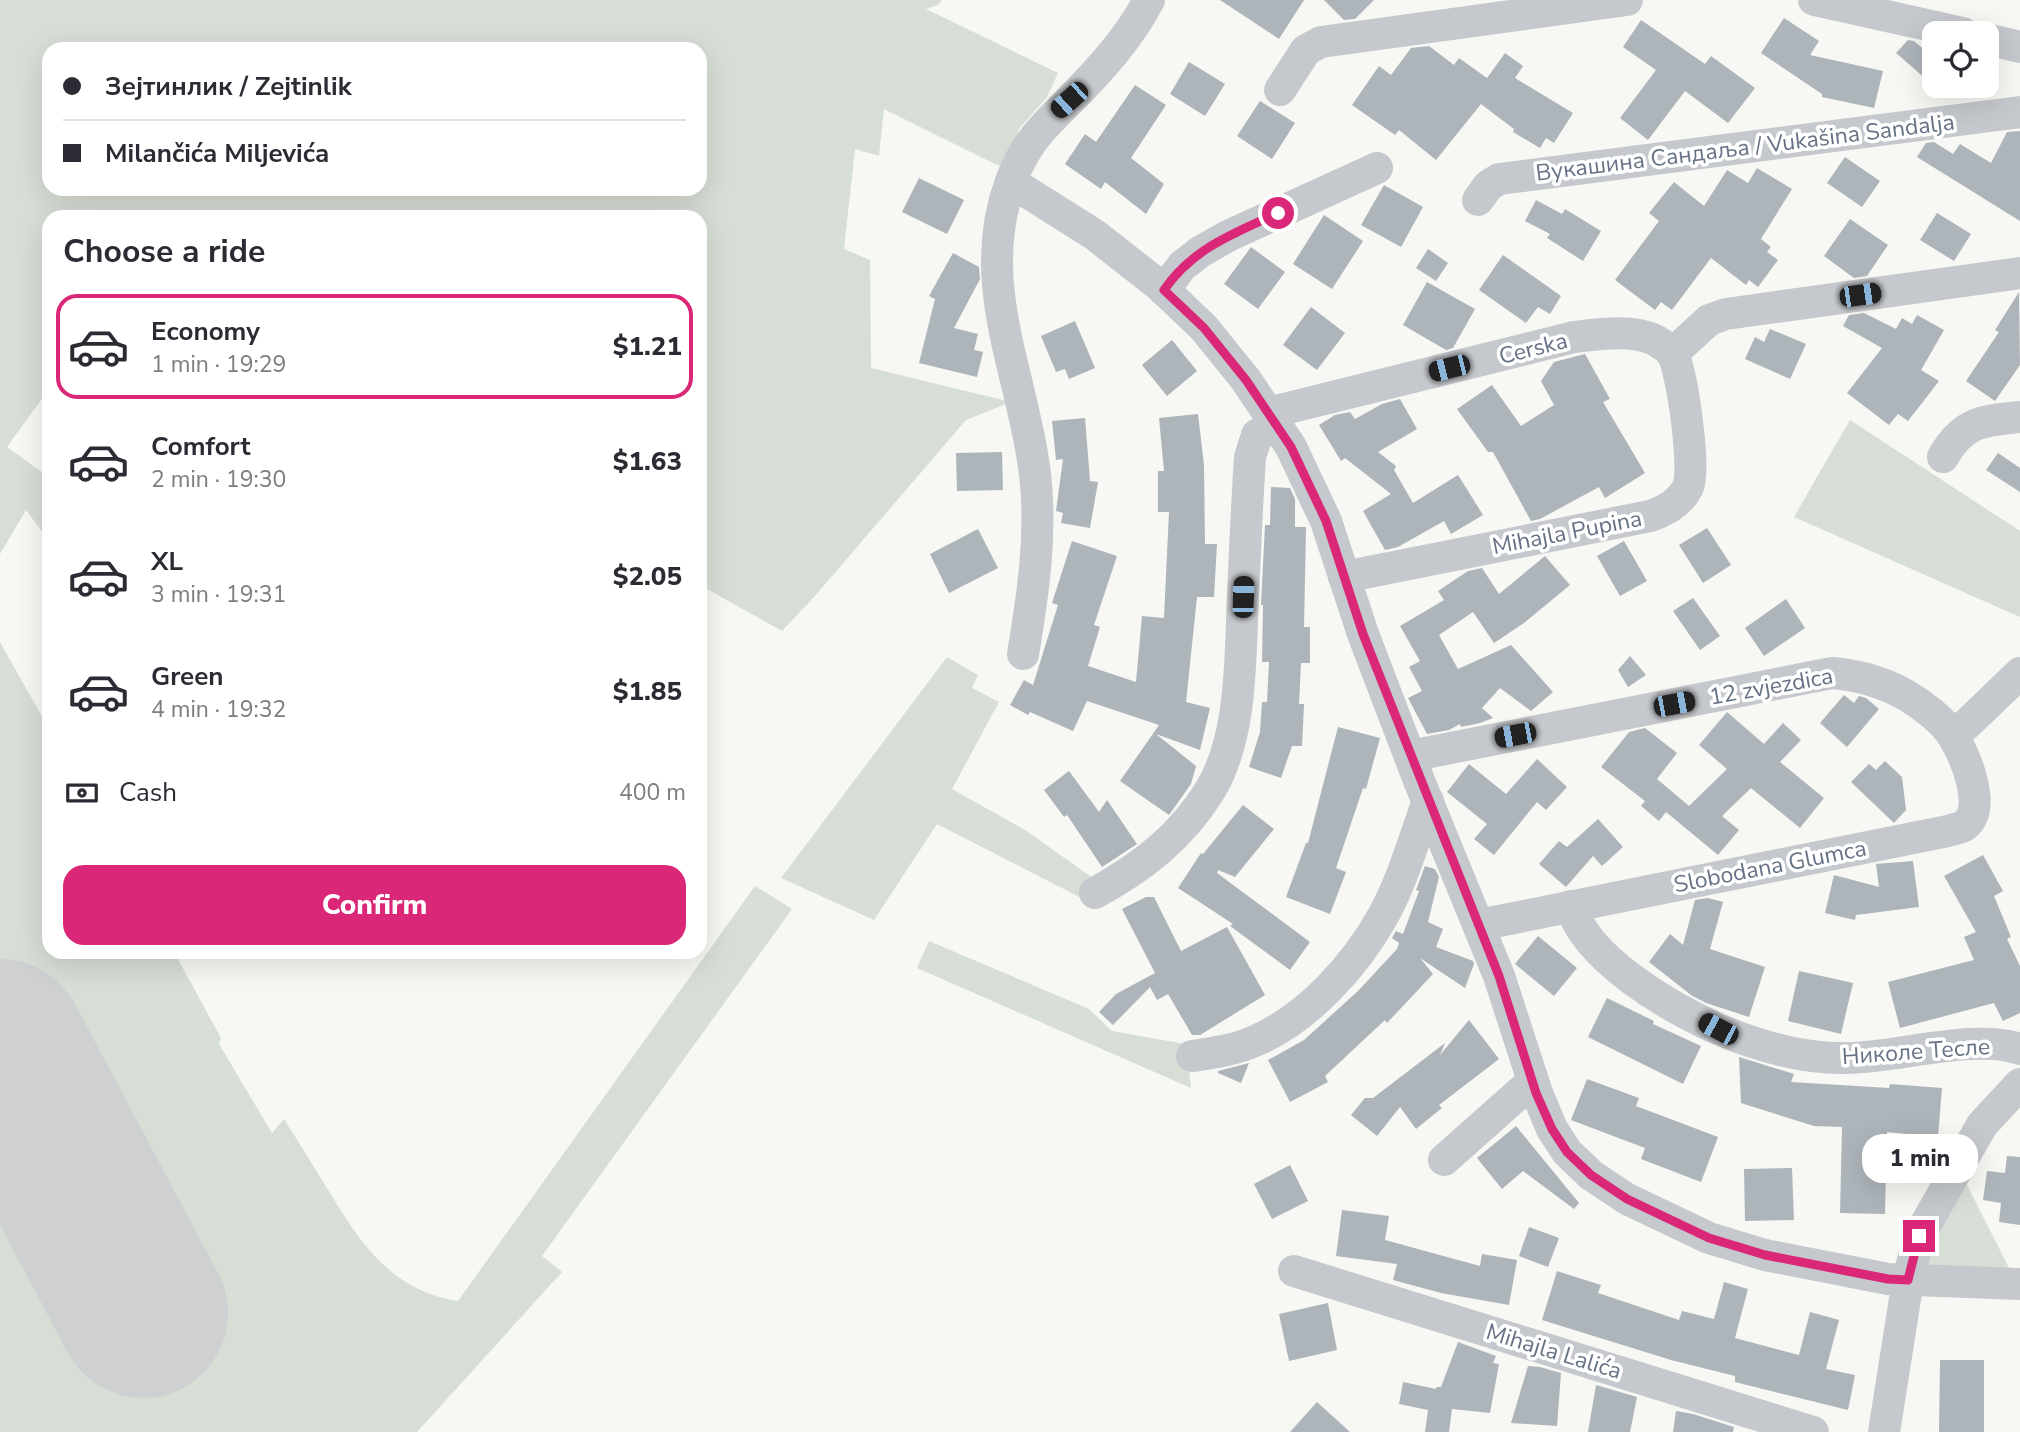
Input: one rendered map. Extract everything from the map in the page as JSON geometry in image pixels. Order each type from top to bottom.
[{"type":"street","points":[[1023,654],[1038,541],[1035,474],[999,305],[999,242],[1011,182],[1029,142],[1122,44],[1149,0]]},
{"type":"street","points":[[1280,90],[1306,50],[1321,42],[1627,0]]},
{"type":"street","points":[[1814,0],[1922,24]]},
{"type":"street","points":[[1999,42],[2020,47]]},
{"type":"street","name":"Вукашина Сандаља / Vukašina Sandalja","points":[[1478,200],[1488,186],[1499,179],[2020,112]]},
{"type":"street","points":[[1164,290],[1182,266],[1200,252],[1228,236],[1377,168]]},
{"type":"street","points":[[1011,182],[1095,235],[1164,290],[1204,328],[1246,380],[1291,447],[1322,513],[1363,634],[1499,976],[1533,1081],[1552,1129],[1567,1152],[1591,1175],[1627,1199],[1709,1238],[1765,1255],[1888,1279],[2020,1284]]},
{"type":"street","points":[[1672,354],[1709,320],[1726,314],[2020,273]]},
{"type":"street","name":"Cerska","points":[[1272,418],[1574,337],[1615,334],[1645,337],[1654,339],[1672,354]]},
{"type":"street","name":"Mihajla Pupina","points":[[1344,577],[1650,516],[1669,507],[1689,486],[1690,460],[1681,375],[1672,354]]},
{"type":"street","points":[[1943,457],[1952,441],[1965,428],[1983,421],[2020,417]]},
{"type":"street","points":[[1095,893],[1126,876],[1156,855],[1174,838],[1211,790],[1225,755],[1240,677],[1250,457],[1257,435],[1272,418]]},
{"type":"street","name":"12 zvjezdica","points":[[1410,755],[1832,673],[1869,679],[1905,695],[1952,734]]},
{"type":"street","points":[[1952,734],[1967,724],[2020,673]]},
{"type":"street","name":"Slobodana Glumca","points":[[1479,925],[1963,827],[1970,819],[1975,802],[1973,786],[1952,734]]},
{"type":"street","points":[[1192,1056],[1224,1051],[1279,1028],[1307,1007],[1337,978],[1362,949],[1383,915],[1404,869],[1428,801]]},
{"type":"street","name":"Николе Тесле","points":[[1571,906],[1592,945],[1618,968],[1662,998],[1718,1029],[1772,1047],[1812,1056],[1843,1059],[1978,1044],[2008,1044],[2020,1048]]},
{"type":"street","points":[[1444,1160],[1533,1081]]},
{"type":"street","points":[[1884,1432],[1908,1280],[1919,1236],[1982,1125],[2020,1084]]},
{"type":"street","name":"Mihajla Lalića","points":[[1294,1271],[1813,1432]]},
{"type":"shaded area","points":[[0,0],[942,0],[938,5],[926,9],[1058,73],[1047,97],[1019,129],[1013,149],[1015,174],[884,109],[879,156],[855,149],[844,249],[870,260],[871,368],[1011,402],[966,420],[782,631],[707,589],[707,210],[42,210],[42,399],[7,447],[42,472],[42,532],[26,510],[0,554]]},
{"type":"shaded area","points":[[1850,420],[2020,531],[2020,617],[1794,517]]},
{"type":"shaded area","points":[[0,642],[42,717],[42,959],[178,959],[221,1038],[219,1044],[272,1133],[284,1119],[367,1248],[397,1276],[435,1296],[458,1301],[703,959],[707,959],[707,953],[755,886],[792,909],[542,1256],[562,1272],[417,1432],[0,1432]]},
{"type":"shaded area","points":[[947,657],[978,675],[972,688],[999,702],[952,789],[1025,830],[1093,878],[1097,906],[937,824],[874,920],[781,878]]},
{"type":"shaded area","points":[[929,941],[1089,1009],[1112,1031],[1191,1045],[1188,1062],[1191,1088],[917,968]]},
{"type":"shaded area","points":[[1965,1181],[2013,1276],[1925,1270],[1933,1245]]},
{"type":"building","points":[[1220,0],[1304,0],[1279,39]]},
{"type":"building","points":[[1324,0],[1374,0],[1355,19],[1344,20]]},
{"type":"building","points":[[1784,18],[1819,41],[1810,55],[1883,71],[1874,108],[1822,97],[1822,94],[1761,53]]},
{"type":"building","points":[[1641,20],[1705,64],[1711,56],[1755,88],[1728,123],[1685,91],[1648,140],[1620,118],[1656,70],[1623,47]]},
{"type":"building","points":[[1908,40],[1922,48],[1922,76],[1896,53]]},
{"type":"building","points":[[1429,46],[1454,65],[1459,58],[1487,78],[1505,53],[1523,66],[1515,78],[1573,113],[1554,143],[1546,138],[1540,148],[1513,132],[1514,129],[1481,104],[1436,160],[1399,130],[1395,135],[1352,105],[1379,66],[1391,75],[1411,48]]},
{"type":"building","points":[[1189,62],[1225,84],[1205,116],[1170,94]]},
{"type":"building","points":[[1135,85],[1166,105],[1131,158],[1164,184],[1146,214],[1105,182],[1101,189],[1065,164],[1085,134],[1096,142]]},
{"type":"building","points":[[1260,101],[1295,123],[1272,159],[1237,136]]},
{"type":"building","points":[[2020,131],[2020,221],[1917,157],[1926,143],[1934,142],[1953,154],[1960,144],[1991,163],[2007,132]]},
{"type":"building","points":[[1845,157],[1880,181],[1862,207],[1827,183]]},
{"type":"building","points":[[1757,168],[1792,189],[1761,239],[1771,247],[1767,252],[1778,260],[1758,287],[1749,280],[1746,285],[1711,258],[1672,310],[1661,302],[1655,310],[1615,280],[1659,221],[1649,213],[1674,182],[1704,206],[1727,170],[1748,183]]},
{"type":"building","points":[[919,178],[964,200],[947,234],[902,212]]},
{"type":"building","points":[[1384,185],[1423,207],[1401,247],[1361,225]]},
{"type":"building","points":[[1536,200],[1562,214],[1565,209],[1601,231],[1583,261],[1547,238],[1550,234],[1525,221]]},
{"type":"building","points":[[1937,213],[1971,234],[1954,261],[1920,240]]},
{"type":"building","points":[[1324,215],[1363,241],[1332,289],[1293,264]]},
{"type":"building","points":[[1850,219],[1888,245],[1867,276],[1854,278],[1824,256]]},
{"type":"building","points":[[1251,247],[1285,272],[1258,309],[1224,284]]},
{"type":"building","points":[[1428,249],[1448,263],[1436,281],[1416,268]]},
{"type":"building","points":[[953,253],[979,267],[980,279],[954,328],[978,334],[974,350],[983,352],[977,377],[919,363],[935,299],[929,296]]},
{"type":"building","points":[[1503,255],[1561,296],[1550,314],[1538,307],[1526,323],[1479,290]]},
{"type":"building","points":[[1427,282],[1475,309],[1453,348],[1446,350],[1403,325]]},
{"type":"building","points":[[2019,292],[2020,365],[1995,401],[1966,381],[1999,332],[1995,330]]},
{"type":"building","points":[[1311,307],[1345,333],[1317,370],[1283,345]]},
{"type":"building","points":[[1864,313],[1896,329],[1902,318],[1912,324],[1917,315],[1944,330],[1921,370],[1939,381],[1908,421],[1898,414],[1889,425],[1847,393],[1882,348],[1843,326],[1849,315]]},
{"type":"building","points":[[1075,321],[1095,368],[1069,379],[1065,369],[1056,372],[1041,336]]},
{"type":"building","points":[[1770,329],[1806,344],[1790,379],[1745,359],[1755,337],[1764,342]]},
{"type":"building","points":[[1172,340],[1197,371],[1167,396],[1142,365]]},
{"type":"building","points":[[1585,354],[1610,399],[1603,402],[1645,473],[1605,498],[1599,487],[1540,519],[1531,521],[1493,452],[1488,452],[1457,409],[1492,385],[1521,426],[1554,405],[1541,381],[1554,362]]},
{"type":"building","points":[[1400,399],[1417,429],[1378,452],[1396,466],[1394,470],[1413,503],[1458,475],[1483,515],[1451,534],[1444,521],[1398,547],[1385,550],[1363,511],[1391,494],[1345,458],[1341,461],[1319,425],[1335,415],[1350,412],[1355,419],[1382,404]]},
{"type":"building","points":[[1198,414],[1204,465],[1205,544],[1217,544],[1214,597],[1197,597],[1186,702],[1210,708],[1200,750],[1156,734],[1196,766],[1191,784],[1169,815],[1120,781],[1159,725],[1087,701],[1073,731],[1030,712],[1028,715],[1010,705],[1024,680],[1033,685],[1058,605],[1052,603],[1072,541],[1117,556],[1094,625],[1100,627],[1088,666],[1136,682],[1142,616],[1164,618],[1169,512],[1158,512],[1158,471],[1164,471],[1159,418]]},
{"type":"building","points":[[1085,418],[1090,481],[1098,482],[1090,528],[1061,523],[1063,513],[1056,511],[1063,459],[1056,460],[1052,421]]},
{"type":"building","points":[[1002,452],[1003,490],[957,491],[956,453]]},
{"type":"building","points":[[1998,453],[2020,468],[2020,492],[1986,470]]},
{"type":"building","points":[[1271,487],[1290,488],[1295,499],[1295,527],[1306,527],[1304,627],[1310,627],[1310,663],[1301,663],[1299,704],[1304,704],[1302,746],[1292,746],[1281,778],[1249,767],[1260,732],[1262,702],[1267,702],[1269,662],[1262,662],[1261,605],[1265,525],[1270,525]]},
{"type":"building","points":[[1707,528],[1731,565],[1703,583],[1679,545]]},
{"type":"building","points":[[978,529],[998,568],[949,593],[930,554]]},
{"type":"building","points":[[1624,541],[1647,581],[1620,596],[1597,556]]},
{"type":"building","points":[[1545,556],[1570,585],[1524,623],[1494,643],[1473,612],[1439,635],[1458,669],[1511,645],[1553,692],[1531,711],[1500,688],[1482,708],[1493,718],[1427,734],[1408,698],[1422,691],[1409,667],[1420,661],[1400,626],[1444,600],[1438,591],[1468,571],[1482,568],[1499,594]]},
{"type":"building","points":[[1693,598],[1720,636],[1700,650],[1673,611]]},
{"type":"building","points":[[1786,599],[1805,628],[1764,656],[1745,628]]},
{"type":"building","points":[[1630,656],[1646,675],[1628,687],[1618,670]]},
{"type":"building","points":[[1844,695],[1854,703],[1859,696],[1866,698],[1879,709],[1847,747],[1820,723]]},
{"type":"building","points":[[1727,712],[1764,744],[1783,723],[1801,740],[1780,762],[1824,798],[1800,828],[1751,788],[1722,816],[1739,830],[1718,855],[1666,812],[1659,821],[1641,806],[1645,801],[1601,767],[1629,732],[1645,728],[1677,753],[1657,779],[1689,806],[1727,769],[1699,745]]},
{"type":"building","points":[[1338,727],[1380,738],[1366,789],[1363,788],[1336,868],[1346,872],[1330,914],[1286,897],[1308,843]]},
{"type":"building","points":[[1537,759],[1567,787],[1546,810],[1537,802],[1494,855],[1474,839],[1487,824],[1447,792],[1469,764],[1506,794]]},
{"type":"building","points":[[1885,761],[1902,777],[1906,810],[1894,823],[1851,782],[1869,764],[1876,770]]},
{"type":"building","points":[[1069,771],[1099,812],[1107,800],[1137,844],[1102,867],[1067,815],[1064,817],[1044,790]]},
{"type":"building","points":[[1243,805],[1274,829],[1235,877],[1218,870],[1217,873],[1310,942],[1290,970],[1230,926],[1233,924],[1178,888],[1201,853],[1203,854]]},
{"type":"building","points":[[1598,819],[1623,847],[1602,866],[1593,856],[1566,887],[1539,864],[1559,841],[1567,847]]},
{"type":"building","points":[[1983,855],[2003,891],[1994,896],[2011,937],[2007,939],[2020,966],[2020,1013],[2003,1021],[1994,1003],[1900,1028],[1888,982],[1974,960],[1964,937],[1976,932],[1944,876]]},
{"type":"building","points":[[1913,861],[1919,907],[1856,915],[1855,920],[1825,913],[1834,875],[1879,887],[1876,864]]},
{"type":"building","points":[[1425,866],[1435,869],[1439,877],[1428,922],[1443,929],[1436,947],[1473,961],[1474,964],[1465,988],[1420,958],[1433,974],[1387,1023],[1385,1020],[1325,1076],[1328,1082],[1290,1102],[1268,1060],[1304,1040],[1358,991],[1397,949],[1399,943],[1392,938],[1396,931],[1403,934]]},
{"type":"building","points":[[1146,897],[1154,897],[1181,951],[1227,927],[1265,995],[1200,1035],[1192,1035],[1168,994],[1157,1000],[1150,987],[1113,1025],[1099,1012],[1116,994],[1155,973],[1122,909]]},
{"type":"building","points":[[1708,898],[1723,902],[1710,949],[1765,967],[1749,1017],[1706,1003],[1691,995],[1649,962],[1670,934],[1683,945],[1695,900]]},
{"type":"building","points":[[1538,936],[1577,968],[1554,996],[1515,964]]},
{"type":"building","points":[[1799,971],[1853,983],[1841,1034],[1788,1021]]},
{"type":"building","points":[[1607,998],[1654,1021],[1653,1024],[1701,1046],[1683,1084],[1588,1037]]},
{"type":"building","points":[[1469,1020],[1499,1059],[1439,1105],[1442,1108],[1416,1129],[1400,1107],[1377,1136],[1351,1115],[1365,1098],[1373,1098],[1445,1043],[1440,1055]]},
{"type":"building","points":[[1739,1057],[1794,1074],[1791,1082],[1889,1088],[1890,1084],[1942,1088],[1938,1137],[1887,1132],[1885,1214],[1840,1213],[1842,1127],[1814,1126],[1741,1103]]},
{"type":"building","points":[[1249,1063],[1241,1083],[1218,1073],[1218,1071]]},
{"type":"building","points":[[1587,1079],[1639,1098],[1636,1106],[1718,1137],[1701,1182],[1641,1159],[1645,1148],[1571,1120]]},
{"type":"building","points":[[1516,1126],[1579,1203],[1574,1209],[1523,1171],[1502,1189],[1477,1158]]},
{"type":"building","points":[[2007,1156],[2020,1157],[2020,1225],[1999,1222],[2001,1203],[1983,1200],[1987,1171],[2005,1173]]},
{"type":"building","points":[[1290,1165],[1308,1201],[1272,1219],[1254,1184]]},
{"type":"building","points":[[1792,1168],[1794,1220],[1745,1221],[1744,1169]]},
{"type":"building","points":[[1342,1210],[1389,1216],[1385,1240],[1480,1266],[1482,1254],[1517,1260],[1509,1305],[1441,1293],[1393,1280],[1397,1264],[1336,1256]]},
{"type":"building","points":[[1529,1227],[1559,1238],[1548,1267],[1519,1256]]},
{"type":"building","points":[[1557,1271],[1601,1285],[1598,1293],[1679,1320],[1682,1311],[1714,1319],[1724,1282],[1748,1289],[1735,1338],[1799,1355],[1810,1312],[1839,1320],[1826,1369],[1855,1375],[1848,1410],[1735,1382],[1735,1376],[1671,1360],[1542,1320]]},
{"type":"building","points":[[1328,1303],[1337,1350],[1289,1361],[1279,1314]]},
{"type":"building","points":[[1458,1342],[1496,1356],[1493,1363],[1499,1364],[1490,1413],[1452,1409],[1449,1432],[1425,1432],[1428,1410],[1399,1404],[1403,1382],[1436,1389],[1441,1387]]},
{"type":"building","points":[[1940,1360],[1984,1360],[1984,1432],[1939,1432]]},
{"type":"building","points":[[1528,1366],[1561,1373],[1557,1426],[1511,1423]]},
{"type":"building","points":[[1596,1385],[1637,1397],[1630,1432],[1588,1432]]},
{"type":"building","points":[[1317,1402],[1350,1432],[1290,1432]]},
{"type":"building","points":[[1676,1411],[1734,1427],[1733,1432],[1673,1432]]},
{"type":"runway","points":[[0,1044],[143,1313]]},
{"type":"route","points":[[1278,213],[1200,252],[1182,266],[1164,290],[1204,328],[1246,380],[1291,447],[1326,521],[1363,634],[1499,976],[1536,1093],[1552,1129],[1567,1152],[1591,1175],[1627,1199],[1709,1238],[1765,1255],[1888,1279],[1908,1280],[1919,1236]]}]
